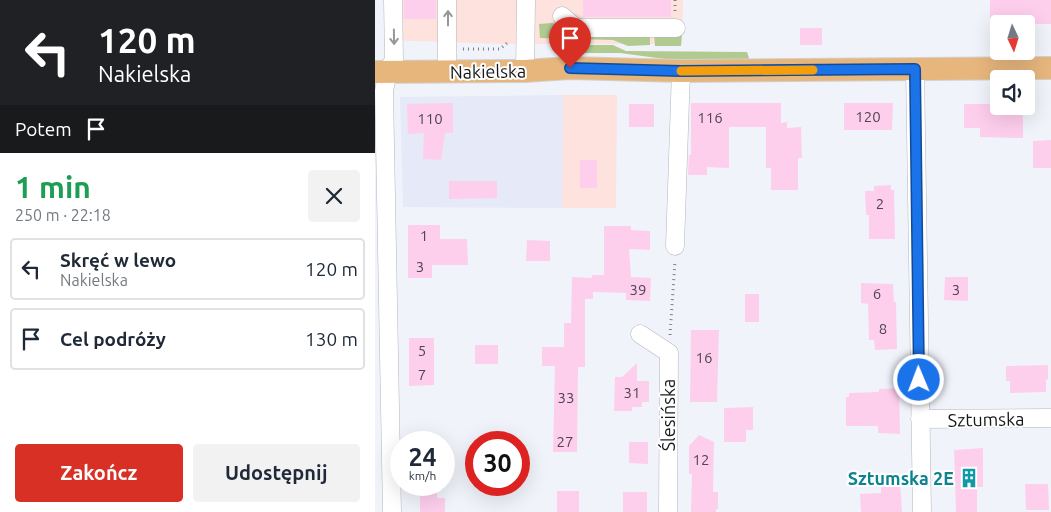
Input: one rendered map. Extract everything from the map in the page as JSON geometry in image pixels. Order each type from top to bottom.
[{"type":"main road","name":"Nakielska","points":[[382,72],[525,71],[570,68],[681,71],[1051,68]]},
{"type":"street","points":[[391,512],[384,91],[382,72],[394,59],[393,0]]},
{"type":"street","points":[[447,0],[447,72]]},
{"type":"street","points":[[525,71],[526,0]]},
{"type":"street","points":[[562,16],[576,28],[675,28]]},
{"type":"street","points":[[915,69],[922,512]]},
{"type":"street","points":[[675,246],[681,71]]},
{"type":"street","name":"Ślesińska","points":[[640,334],[669,353],[668,512]]},
{"type":"street","name":"Sztumska","points":[[920,420],[1051,418]]},
{"type":"path","points":[[669,353],[675,246]]},
{"type":"shaded area","points":[[387,0],[683,0],[682,44],[501,44],[387,40]]},
{"type":"shaded area","points":[[563,95],[617,95],[616,208],[562,208]]},
{"type":"shaded area","points":[[563,95],[562,208],[403,207],[400,97]]},
{"type":"green space","points":[[552,23],[571,29],[567,39],[540,38],[539,24]]},
{"type":"green space","points":[[577,33],[650,33],[650,45],[628,46],[613,40],[574,39]]},
{"type":"green space","points":[[654,33],[682,33],[681,46],[655,46]]},
{"type":"green space","points":[[574,45],[613,45],[626,51],[747,52],[749,58],[748,60],[672,60],[620,53],[574,53]]},
{"type":"building","points":[[404,0],[436,0],[436,19],[404,19]]},
{"type":"building","points":[[583,0],[671,0],[671,17],[583,17]]},
{"type":"building","points":[[990,0],[1051,0],[1051,24],[1035,24],[1035,15],[990,15]]},
{"type":"building","points":[[800,28],[822,28],[822,45],[800,45]]},
{"type":"building","points":[[453,103],[453,133],[445,133],[441,160],[423,159],[424,133],[408,134],[407,104]]},
{"type":"building","points":[[691,103],[781,103],[781,123],[787,122],[787,128],[801,127],[802,158],[798,158],[798,190],[771,190],[771,168],[766,168],[766,127],[729,127],[729,168],[707,167],[707,175],[688,175],[689,155],[691,155]]},
{"type":"building","points":[[844,103],[893,103],[892,130],[844,130]]},
{"type":"building","points":[[629,104],[654,104],[654,127],[629,127]]},
{"type":"building","points":[[964,104],[990,104],[990,115],[1023,115],[1023,138],[980,137],[980,128],[964,128]]},
{"type":"building","points":[[1051,140],[1051,168],[1033,168],[1033,141]]},
{"type":"building","points":[[580,160],[597,160],[597,188],[580,188]]},
{"type":"building","points":[[449,181],[497,181],[497,198],[449,199]]},
{"type":"building","points":[[891,185],[891,190],[894,190],[895,239],[869,239],[869,215],[866,215],[865,191],[874,191],[874,186]]},
{"type":"building","points":[[408,225],[440,225],[440,239],[467,239],[468,265],[432,265],[432,278],[408,278]]},
{"type":"building","points":[[604,226],[631,226],[631,230],[650,231],[650,250],[629,249],[631,277],[651,278],[650,301],[626,300],[626,293],[593,292],[593,299],[585,299],[585,367],[578,367],[577,452],[553,452],[555,366],[542,366],[542,347],[564,347],[564,323],[571,323],[572,277],[592,278],[592,275],[604,275]]},
{"type":"building","points":[[527,240],[550,241],[550,261],[526,261]]},
{"type":"building","points":[[945,277],[968,277],[968,301],[944,300]]},
{"type":"building","points":[[861,283],[893,284],[894,302],[896,302],[897,349],[875,350],[874,340],[869,340],[868,304],[861,303]]},
{"type":"building","points":[[745,294],[759,294],[759,322],[745,322]]},
{"type":"building","points":[[691,330],[719,330],[717,402],[690,402]]},
{"type":"building","points":[[409,338],[434,338],[434,385],[409,386]]},
{"type":"building","points":[[475,345],[498,345],[498,364],[475,364]]},
{"type":"building","points":[[637,363],[637,381],[649,381],[649,402],[642,402],[642,407],[632,407],[632,411],[614,411],[615,377],[622,377]]},
{"type":"building","points":[[1048,365],[1046,392],[1010,393],[1010,381],[1006,381],[1006,366]]},
{"type":"building","points":[[899,388],[900,434],[878,433],[878,426],[846,426],[846,397],[849,397],[849,393],[879,392],[879,389]]},
{"type":"building","points":[[753,407],[753,430],[746,430],[746,442],[724,442],[724,408]]},
{"type":"building","points":[[699,435],[714,442],[713,492],[718,492],[718,509],[716,509],[716,512],[691,512],[692,474],[689,474],[689,446]]},
{"type":"building","points":[[629,442],[648,442],[648,464],[629,463]]},
{"type":"building","points":[[983,448],[983,487],[977,487],[977,512],[956,512],[954,450]]},
{"type":"building","points":[[881,481],[900,481],[902,512],[861,512],[860,494],[881,493]]},
{"type":"building","points":[[1025,484],[1048,484],[1049,510],[1026,510]]},
{"type":"building","points":[[557,491],[579,491],[579,512],[557,512]]},
{"type":"building","points":[[623,492],[647,492],[647,512],[623,512]]},
{"type":"building","points":[[420,496],[445,498],[445,512],[420,512]]},
{"type":"slow traffic","points":[[681,71],[813,70]]},
{"type":"place","name":"Sztumska 2E","points":[[969,478]]},
{"type":"route","points":[[570,68],[681,71],[915,69],[919,380]]}]
